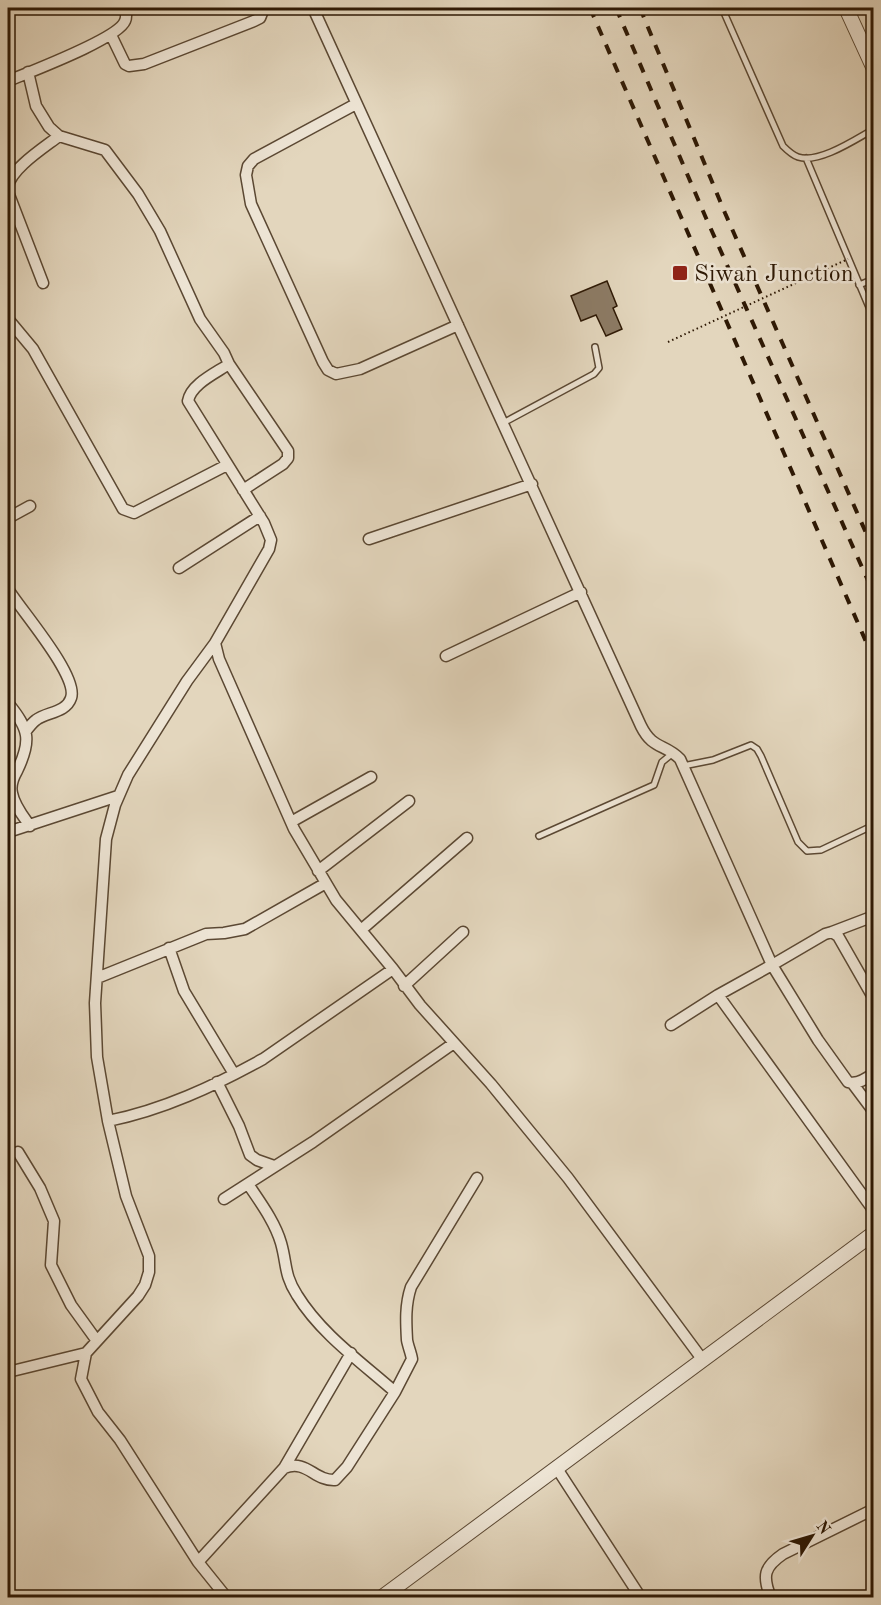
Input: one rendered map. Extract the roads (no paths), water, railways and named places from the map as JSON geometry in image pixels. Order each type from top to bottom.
[{"type":"street","points":[[8,81],[111,35],[125,22],[127,14],[125,8]]},
{"type":"street","points":[[111,35],[125,64],[129,66],[144,64],[254,21],[260,18],[264,8]]},
{"type":"street","points":[[313,8],[648,739],[673,753],[683,766],[772,965],[842,1076],[853,1084],[873,1112]]},
{"type":"street","points":[[846,8],[873,69]]},
{"type":"street","points":[[28,72],[33,96],[41,117],[59,136],[105,150],[149,212],[200,319],[288,452],[288,458],[283,464],[243,490]]},
{"type":"street","points":[[356,104],[254,159],[248,166],[247,191],[258,222],[323,362],[336,374],[360,369],[458,325]]},
{"type":"street","points":[[8,187],[11,177],[18,170],[59,136]]},
{"type":"street","points":[[8,192],[43,283]]},
{"type":"street","points":[[8,319],[33,349],[123,509],[134,513],[227,465]]},
{"type":"street","points":[[227,1598],[198,1562],[88,1394],[81,1379],[86,1353],[138,1296],[149,1272],[149,1256],[126,1196],[108,1121],[95,1041],[95,1003],[105,851],[111,818],[128,775],[215,643],[269,549],[271,540],[260,516],[188,401],[189,393],[229,364]]},
{"type":"street","points":[[369,539],[532,484]]},
{"type":"street","points":[[8,518],[30,506]]},
{"type":"street","points":[[179,568],[260,516]]},
{"type":"street","points":[[8,590],[57,658],[71,692],[71,698],[66,705],[36,720],[26,730]]},
{"type":"street","points":[[446,656],[581,592]]},
{"type":"street","points":[[215,643],[219,659],[291,822],[336,900],[393,969],[404,986],[491,1084],[568,1178],[702,1359]]},
{"type":"street","points":[[8,703],[21,719],[26,730],[25,752],[12,779],[11,791],[30,826]]},
{"type":"street","points":[[291,822],[371,777]]},
{"type":"street","points":[[8,832],[118,796]]},
{"type":"street","points":[[318,871],[409,801]]},
{"type":"street","points":[[361,930],[467,838]]},
{"type":"street","points":[[97,978],[206,934],[245,929],[326,883]]},
{"type":"street","points":[[671,1025],[718,995],[825,934],[873,916]]},
{"type":"street","points":[[404,986],[464,932]]},
{"type":"street","points":[[832,932],[838,936],[873,999]]},
{"type":"street","points":[[169,948],[184,991],[234,1074]]},
{"type":"street","points":[[108,1121],[159,1108],[263,1059],[393,969]]},
{"type":"street","points":[[718,995],[873,1211]]},
{"type":"street","points":[[224,1199],[454,1043]]},
{"type":"street","points":[[853,1084],[873,1073]]},
{"type":"street","points":[[217,1082],[239,1126],[250,1155],[274,1166]]},
{"type":"street","points":[[18,1152],[40,1188],[54,1221],[50,1252],[51,1265],[71,1305],[97,1341]]},
{"type":"street","points":[[284,1468],[293,1465],[302,1466],[326,1481],[335,1480],[347,1467],[412,1359],[407,1343],[406,1316],[406,1303],[411,1287],[477,1178]]},
{"type":"street","points":[[248,1184],[277,1231],[282,1245],[285,1268],[296,1294],[308,1311],[394,1392]]},
{"type":"street","points":[[381,1598],[873,1233]]},
{"type":"street","points":[[8,1372],[86,1353]]},
{"type":"street","points":[[198,1562],[284,1468],[351,1353]]},
{"type":"street","points":[[556,1467],[640,1598]]},
{"type":"street","points":[[771,1598],[765,1576],[771,1563],[783,1554],[873,1509]]},
{"type":"lane","points":[[722,8],[783,146],[799,157],[822,155],[873,129]]},
{"type":"lane","points":[[806,158],[873,319]]},
{"type":"lane","points":[[859,285],[873,279]]},
{"type":"lane","points":[[503,423],[594,374],[599,368],[595,347]]},
{"type":"lane","points":[[683,766],[713,760],[742,747],[751,745],[757,749],[798,842],[807,851],[820,850],[873,825]]},
{"type":"lane","points":[[539,836],[654,785],[662,762],[673,753]]},
{"type":"railway","points":[[590,8],[874,660]]},
{"type":"railway","points":[[616,8],[706,218],[874,594]]},
{"type":"railway","points":[[640,8],[725,213],[874,551]]},
{"type":"place","name":"Siwan Junction","points":[[680,273]]}]
